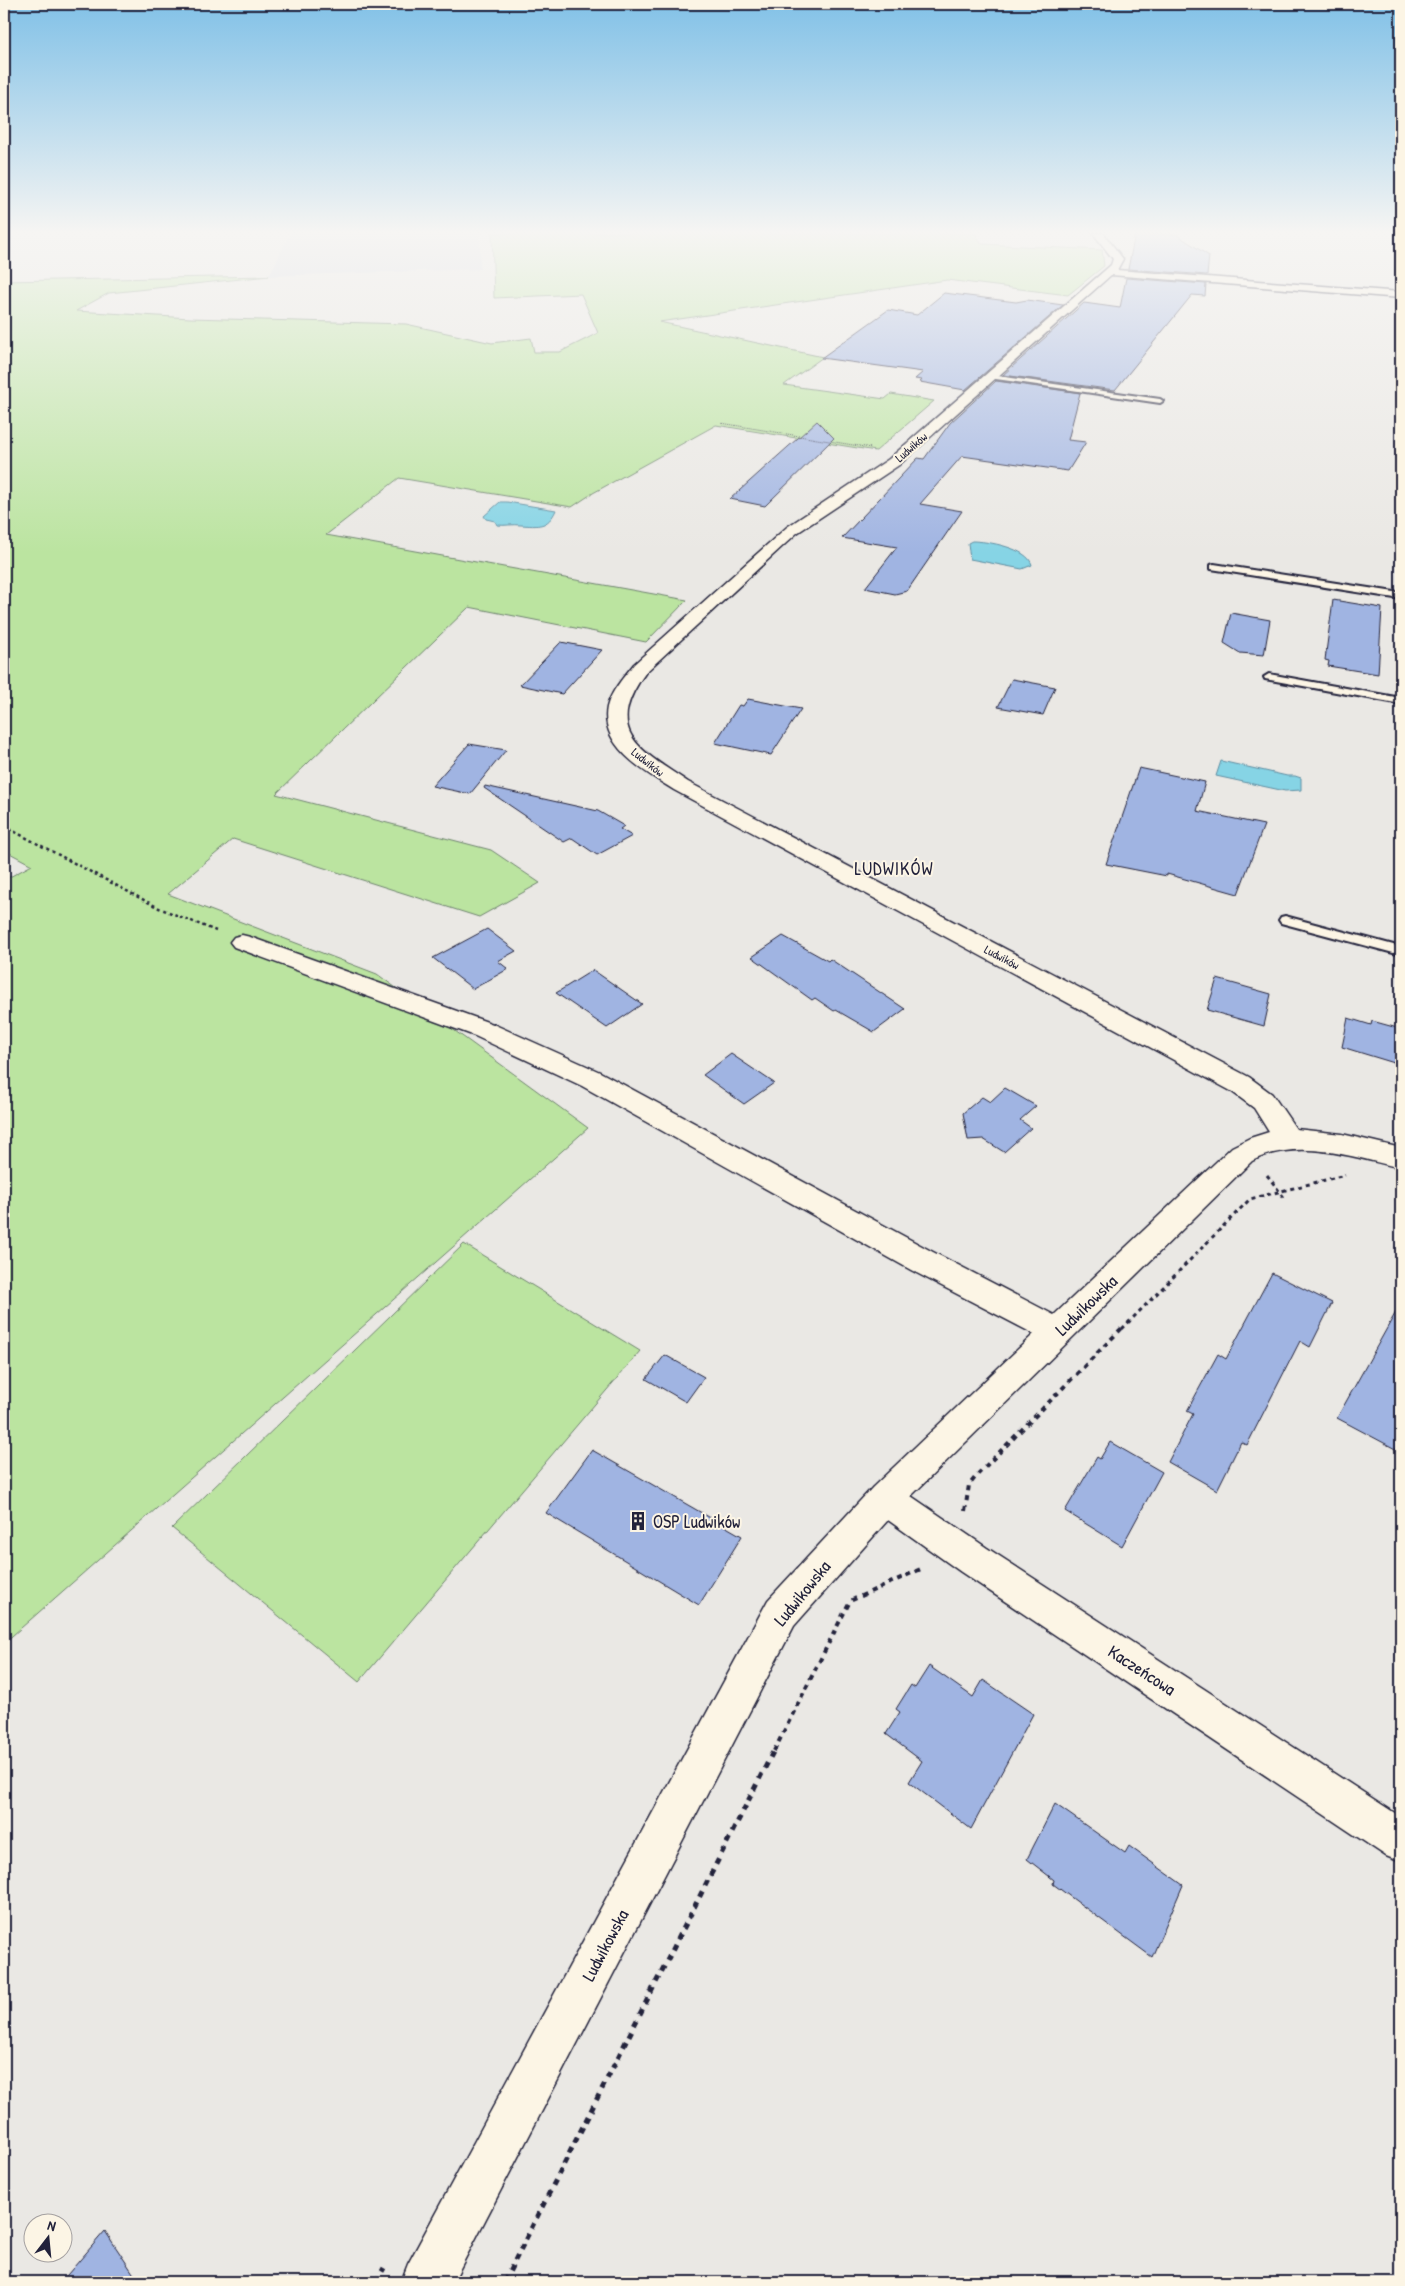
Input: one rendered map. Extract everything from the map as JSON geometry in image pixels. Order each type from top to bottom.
[{"type":"street","name":"Ludwików","points":[[1033,340],[894,462],[792,530],[640,668],[624,686],[616,701],[616,718],[619,734],[635,754],[681,786],[1240,1084],[1263,1101],[1288,1139]]},
{"type":"street","points":[[242,942],[484,1030],[591,1079],[922,1261],[1058,1332]]},
{"type":"street","name":"Ludwikowska","points":[[426,2282],[781,1613],[885,1498],[1234,1160],[1251,1148],[1288,1139],[1319,1142],[1401,1158]]},
{"type":"street","name":"Kaczeńcowa","points":[[885,1498],[983,1565],[1401,1841]]},
{"type":"lane","points":[[990,377],[1160,401]]},
{"type":"lane","points":[[1214,567],[1401,596]]},
{"type":"lane","points":[[1269,677],[1401,701]]},
{"type":"lane","points":[[1285,920],[1401,952]]},
{"type":"path","points":[[721,423],[903,454]]},
{"type":"path","points":[[4,826],[159,908],[242,942]]},
{"type":"path","points":[[1262,1170],[1286,1200]]},
{"type":"path","points":[[965,1513],[969,1485],[979,1473],[1250,1199],[1279,1190],[1346,1175]]},
{"type":"path","points":[[504,2282],[850,1601],[927,1567]]},
{"type":"green space","points":[[4,340],[477,340],[492,343],[531,340],[534,352],[560,352],[585,340],[742,340],[823,357],[784,385],[885,399],[891,394],[934,401],[876,451],[716,425],[593,493],[572,507],[399,478],[326,535],[687,600],[646,642],[469,607],[276,794],[491,850],[540,883],[479,917],[233,839],[168,894],[377,974],[588,1128],[4,1643],[4,880],[32,865],[4,850]]},
{"type":"green space","points":[[464,1244],[640,1351],[359,1682],[172,1528]]},
{"type":"water","points":[[500,502],[556,510],[550,520],[542,525],[497,525],[495,521],[486,519],[484,516]]},
{"type":"water","points":[[972,541],[997,544],[1015,550],[1029,559],[1032,565],[1022,569],[970,559],[968,543]]},
{"type":"water","points":[[1221,761],[1301,778],[1301,790],[1285,791],[1216,776]]},
{"type":"building","points":[[847,340],[1023,340],[965,390],[920,382],[922,380],[915,379],[923,372],[821,358]]},
{"type":"building","points":[[1043,340],[1156,340],[1115,390],[1003,375]]},
{"type":"building","points":[[996,381],[1080,393],[1068,440],[1086,442],[1068,471],[962,456],[920,504],[962,511],[907,591],[895,594],[865,588],[897,547],[842,538],[918,458],[924,459],[950,423]]},
{"type":"building","points":[[817,421],[834,438],[765,506],[730,499]]},
{"type":"building","points":[[1333,600],[1382,608],[1378,674],[1328,666],[1329,661],[1325,660]]},
{"type":"building","points":[[1231,613],[1270,620],[1264,655],[1240,653],[1224,643]]},
{"type":"building","points":[[561,642],[602,650],[562,694],[520,685]]},
{"type":"building","points":[[1012,679],[1055,687],[1043,715],[998,707]]},
{"type":"building","points":[[748,699],[801,709],[771,755],[715,743],[739,705],[743,706]]},
{"type":"building","points":[[469,744],[506,750],[470,794],[432,786]]},
{"type":"building","points":[[1139,768],[1205,782],[1197,811],[1264,825],[1238,894],[1167,874],[1167,876],[1106,864]]},
{"type":"building","points":[[485,786],[598,811],[624,826],[620,829],[632,836],[597,855],[572,838],[564,842],[484,788]]},
{"type":"building","points":[[487,929],[516,951],[498,961],[508,969],[473,989],[433,958]]},
{"type":"building","points":[[783,936],[828,961],[830,959],[905,1009],[874,1032],[836,1010],[834,1011],[815,998],[812,1000],[752,957]]},
{"type":"building","points":[[593,970],[642,1004],[607,1028],[556,993]]},
{"type":"building","points":[[1217,979],[1271,994],[1264,1026],[1207,1010]]},
{"type":"building","points":[[1348,1018],[1371,1025],[1372,1021],[1401,1029],[1401,1065],[1342,1047]]},
{"type":"building","points":[[731,1054],[774,1083],[744,1104],[703,1075]]},
{"type":"building","points":[[1005,1088],[1036,1106],[1020,1120],[1031,1128],[1004,1152],[983,1139],[968,1140],[963,1113],[982,1097],[990,1102]]},
{"type":"building","points":[[1272,1273],[1332,1303],[1310,1347],[1300,1341],[1247,1445],[1241,1442],[1217,1490],[1168,1462],[1193,1414],[1187,1411],[1218,1354],[1226,1359]]},
{"type":"building","points":[[1401,1303],[1401,1452],[1337,1418]]},
{"type":"building","points":[[665,1355],[704,1377],[686,1402],[646,1379]]},
{"type":"building","points":[[1110,1442],[1162,1472],[1122,1546],[1065,1511],[1097,1457],[1100,1459]]},
{"type":"building","name":"OSP Ludwików","points":[[592,1450],[742,1536],[699,1605],[546,1513]]},
{"type":"building","points":[[929,1666],[973,1697],[983,1680],[1033,1714],[971,1829],[909,1782],[922,1761],[886,1734],[900,1712],[896,1709],[911,1685],[915,1688]]},
{"type":"building","points":[[1055,1804],[1125,1853],[1129,1846],[1183,1885],[1152,1957],[1053,1884],[1054,1880],[1027,1859]]},
{"type":"building","points":[[105,2231],[139,2282],[61,2282]]},
{"type":"place","name":"OSP Ludwików","points":[[638,1521]]},
{"type":"district","name":"LUDWIKÓW","points":[[894,868]]}]
